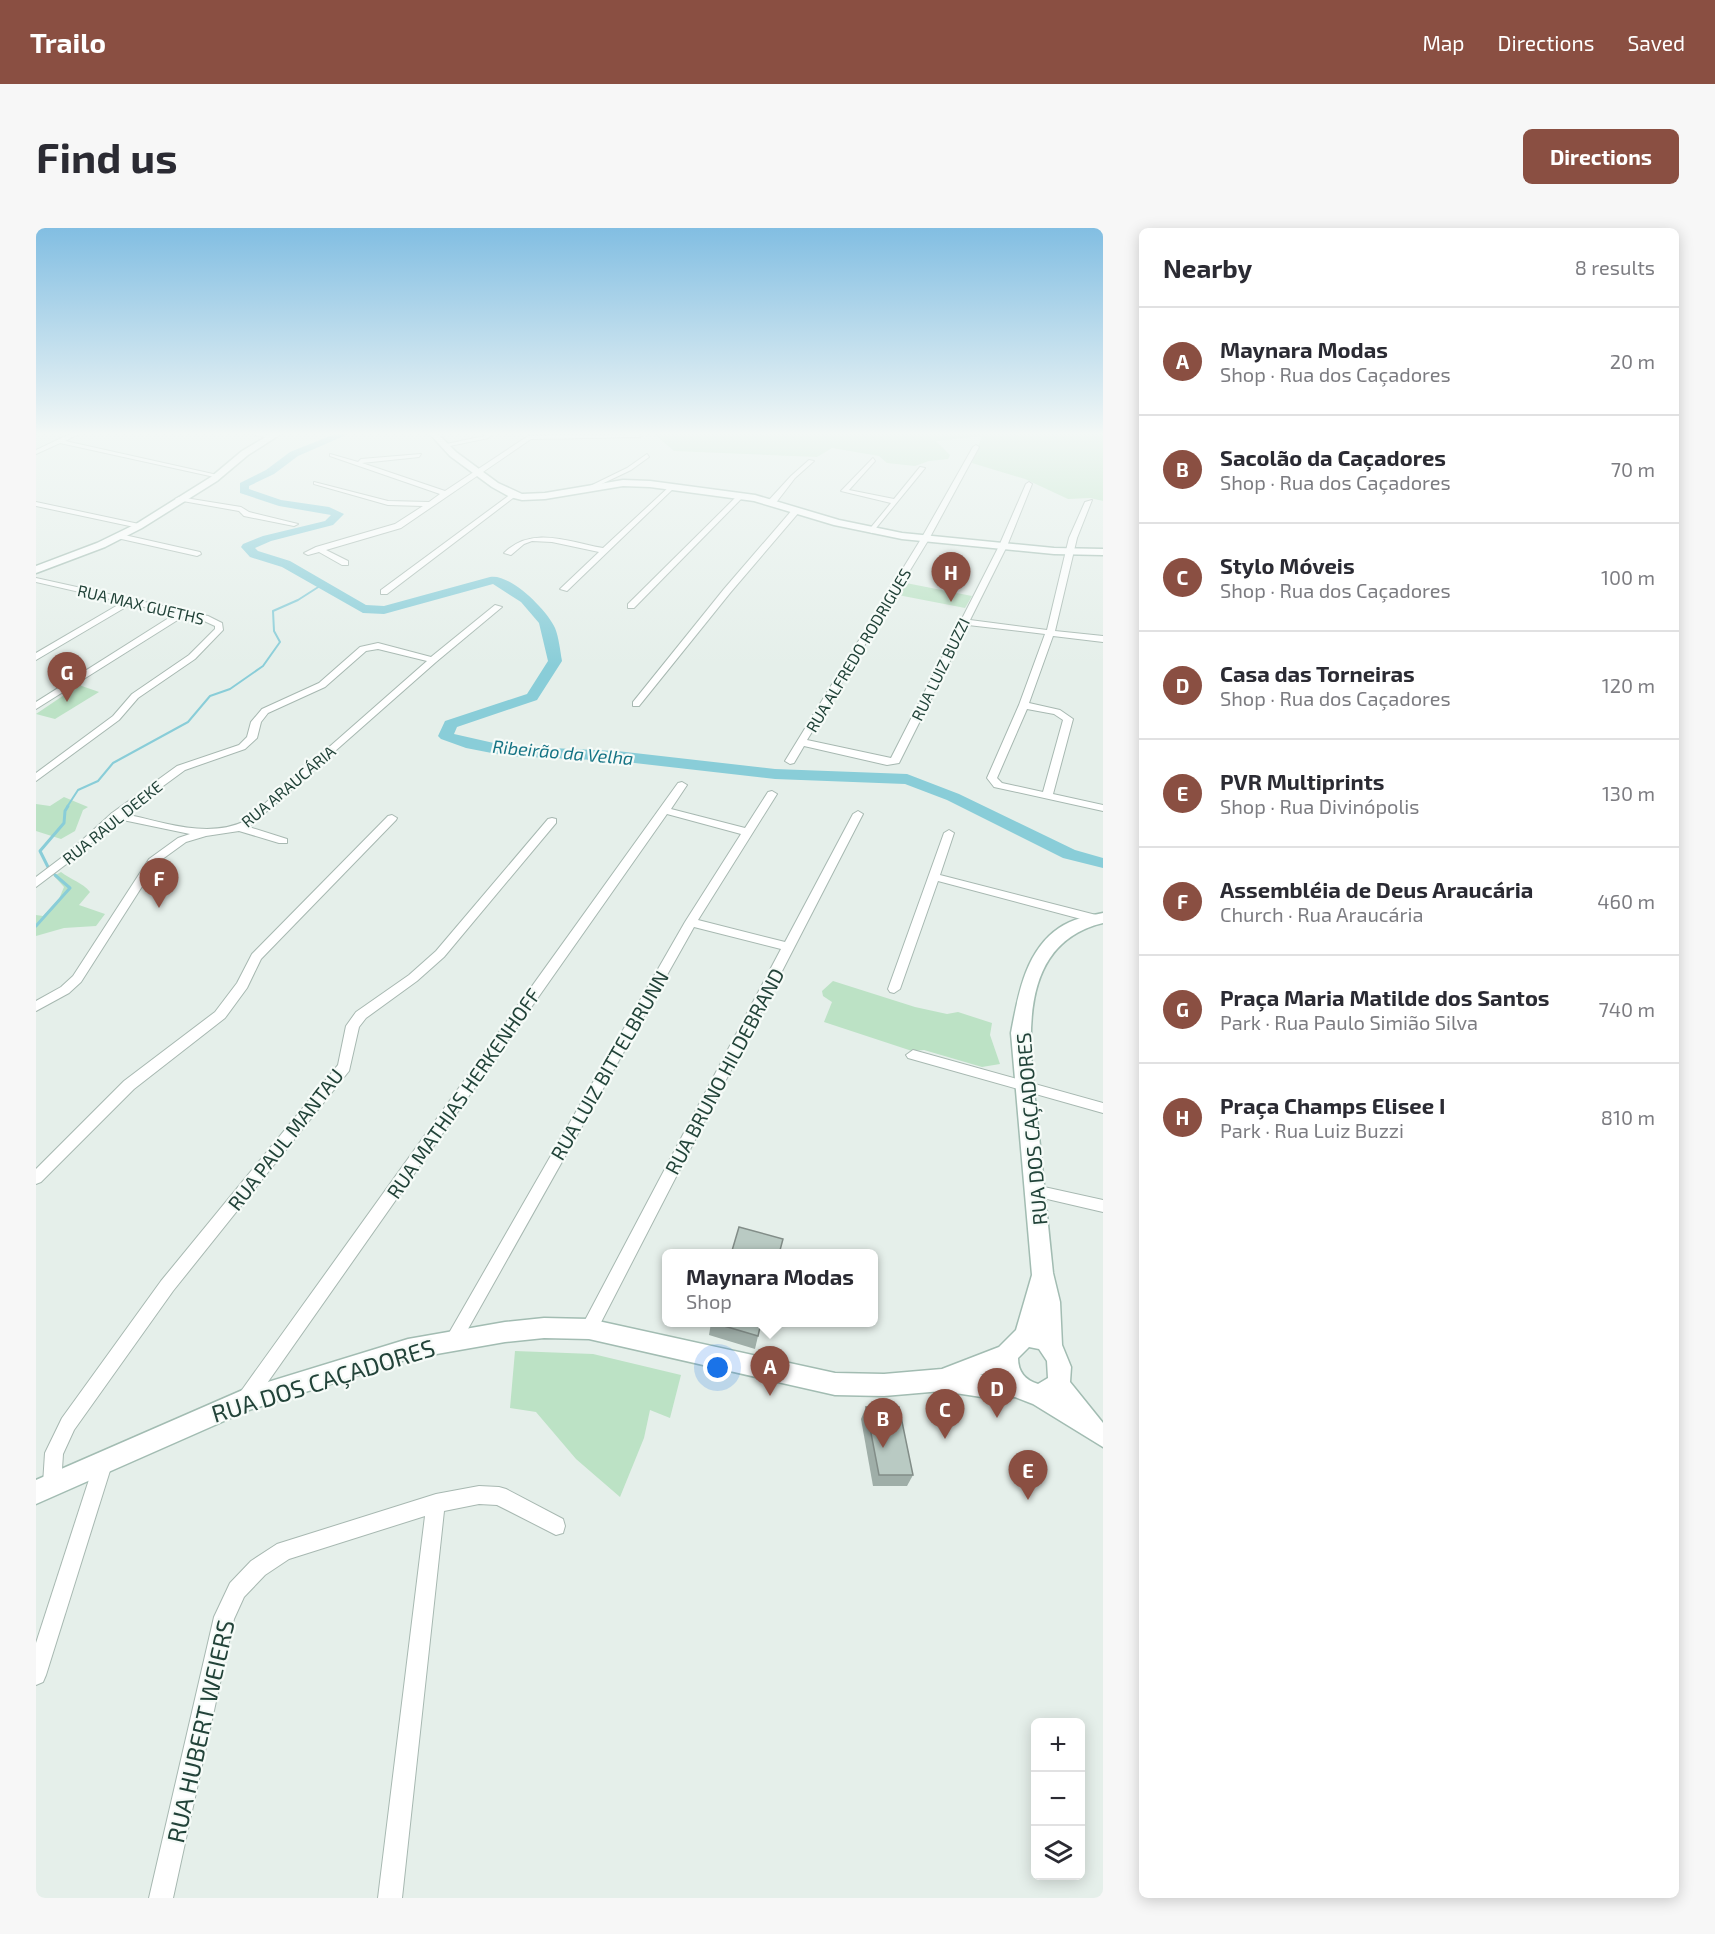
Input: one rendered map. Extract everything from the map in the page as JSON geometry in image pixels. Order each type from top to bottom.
[{"type":"main road","points":[[36,570],[120,536],[163,510]]},
{"type":"main road","points":[[793,510],[872,531],[925,539],[1071,552],[1103,552]]},
{"type":"main road","name":"RUA DOS CAÇADORES","points":[[1051,1347],[1049,1302],[1042,1273],[1020,1033],[1026,997],[1044,953],[1062,932],[1073,925],[1099,919]]},
{"type":"main road","name":"RUA DOS CAÇADORES","points":[[1024,1336],[1036,1304],[1042,1273]]},
{"type":"main road","name":"RUA DOS CAÇADORES","points":[[44,1488],[245,1400],[408,1349],[505,1332],[544,1328],[589,1329],[835,1384],[884,1385],[942,1380],[988,1387],[1016,1386]]},
{"type":"main road","points":[[1048,1390],[1061,1373],[1059,1363],[1051,1347],[1039,1338],[1024,1336],[1007,1354],[1007,1371],[1016,1386],[1027,1392],[1048,1390],[1103,1435]]},
{"type":"main road","name":"RUA DOS CAÇADORES","points":[[942,1380],[1007,1354]]},
{"type":"street","points":[[64,510],[140,526]]},
{"type":"street","points":[[242,510],[248,514],[294,524]]},
{"type":"street","points":[[308,553],[393,529],[420,510]]},
{"type":"street","points":[[384,592],[493,510]]},
{"type":"street","points":[[564,589],[648,510]]},
{"type":"street","points":[[631,606],[726,510]]},
{"type":"street","points":[[872,531],[887,510]]},
{"type":"street","name":"RUA ALFREDO RODRIGUES","points":[[790,761],[941,510]]},
{"type":"street","name":"RUA LUIZ BUZZI","points":[[802,742],[887,762],[895,761],[1003,546],[1018,510]]},
{"type":"street","points":[[1085,510],[1073,538],[1050,633],[1024,705],[992,778],[998,785],[1103,808]]},
{"type":"street","points":[[636,704],[727,591],[796,511]]},
{"type":"street","points":[[120,536],[197,554]]},
{"type":"street","points":[[508,553],[523,541],[530,539],[550,540],[606,551]]},
{"type":"street","points":[[319,549],[345,563]]},
{"type":"street","name":"RUA MAX GUETHS","points":[[36,580],[182,613],[214,621],[219,625],[219,630],[192,657],[135,696],[116,718],[36,778]]},
{"type":"street","points":[[36,657],[130,601]]},
{"type":"street","name":"RUA ARAUCÁRIA","points":[[36,1007],[65,990],[77,979],[153,861],[182,840],[204,833],[239,828],[259,815],[433,660],[498,607]]},
{"type":"street","points":[[36,706],[182,613]]},
{"type":"street","points":[[964,622],[1103,639]]},
{"type":"street","name":"RUA RAUL DEEKE","points":[[36,883],[73,855],[116,815],[181,768],[248,743],[256,722],[265,711],[322,685],[363,649],[378,646],[433,660]]},
{"type":"street","points":[[1024,705],[1057,712],[1068,719],[1047,795]]},
{"type":"street","name":"RUA MATHIAS HERKENHOFF","points":[[245,1400],[682,785]]},
{"type":"street","name":"RUA LUIZ BITTELBRUNN","points":[[453,1340],[691,922],[772,794]]},
{"type":"street","points":[[664,810],[747,832]]},
{"type":"street","name":"RUA BRUNO HILDEBRAND","points":[[589,1329],[858,814]]},
{"type":"street","points":[[116,815],[204,833]]},
{"type":"street","points":[[36,1178],[129,1085],[220,1015],[243,985],[256,957],[392,818]]},
{"type":"street","name":"RUA PAUL MANTAU","points":[[44,1488],[54,1453],[68,1424],[167,1287],[344,1067],[353,1026],[361,1015],[413,978],[440,954],[552,821]]},
{"type":"street","points":[[239,828],[283,841]]},
{"type":"street","points":[[894,989],[949,833]]},
{"type":"street","points":[[934,877],[1099,919]]},
{"type":"street","points":[[691,922],[789,948]]},
{"type":"street","points":[[914,1055],[1024,1085],[1102,1103]]},
{"type":"street","points":[[1035,1191],[1103,1206]]},
{"type":"street","points":[[36,1675],[104,1461]]},
{"type":"street","name":"RUA HUBERT WEIERS","points":[[161,1898],[224,1617],[237,1590],[258,1568],[284,1551],[436,1503],[479,1495],[499,1496],[556,1526]]},
{"type":"street","points":[[390,1898],[436,1503]]},
{"type":"green space","points":[[906,583],[972,596],[965,608],[898,595]]},
{"type":"green space","points":[[79,685],[99,692],[55,719],[36,714]]},
{"type":"green space","points":[[64,797],[88,807],[83,810],[75,831],[61,839],[36,831],[36,804],[50,806]]},
{"type":"green space","points":[[61,872],[90,892],[79,905],[105,914],[96,926],[64,928],[36,936],[36,915],[43,916],[59,899],[64,887],[54,876]]},
{"type":"green space","points":[[833,981],[915,1007],[947,1014],[958,1012],[992,1023],[990,1035],[1000,1064],[982,1067],[924,1050],[912,1051],[824,1022],[832,1002],[823,996],[822,991]]},
{"type":"green space","points":[[515,1351],[593,1354],[681,1375],[670,1418],[650,1410],[644,1438],[620,1497],[576,1459],[536,1412],[510,1408]]},
{"type":"building","points":[[739,1227],[783,1239],[780,1249],[732,1249]]},
{"type":"building","points":[[728,1327],[760,1327],[758,1336]]},
{"type":"building","points":[[866,1407],[899,1407],[913,1475],[879,1475]]},
{"type":"waterway","name":"Ribeirão da Velha","points":[[327,510],[338,514],[329,523],[267,538],[247,547],[254,554],[286,564],[363,609],[384,610],[494,580],[501,582],[525,600],[546,622],[555,661],[532,697],[450,724],[446,736],[466,743],[507,751],[617,756],[775,774],[907,779],[953,797],[1069,854],[1103,863]]},
{"type":"waterway","points":[[67,807],[78,790],[98,781],[113,763],[188,722],[210,696],[230,689],[263,666],[280,642],[274,631],[273,611],[298,600],[323,584]]},
{"type":"waterway","points":[[48,867],[40,851],[64,823],[68,806]]},
{"type":"waterway","points":[[36,926],[70,888],[55,875]]},
{"type":"place","name":"Praça Champs Elisee I","points":[[951,602]]},
{"type":"place","name":"Praça Maria Matilde dos Santos","points":[[67,702]]},
{"type":"place","name":"Assembléia de Deus Araucária","points":[[159,908]]},
{"type":"place","name":"Maynara Modas","points":[[770,1396]]},
{"type":"place","name":"Casa das Torneiras","points":[[997,1418]]},
{"type":"place","name":"Stylo Móveis","points":[[945,1439]]},
{"type":"place","name":"Sacolão da Caçadores","points":[[883,1448]]},
{"type":"place","name":"PVR Multiprints","points":[[1028,1500]]}]
